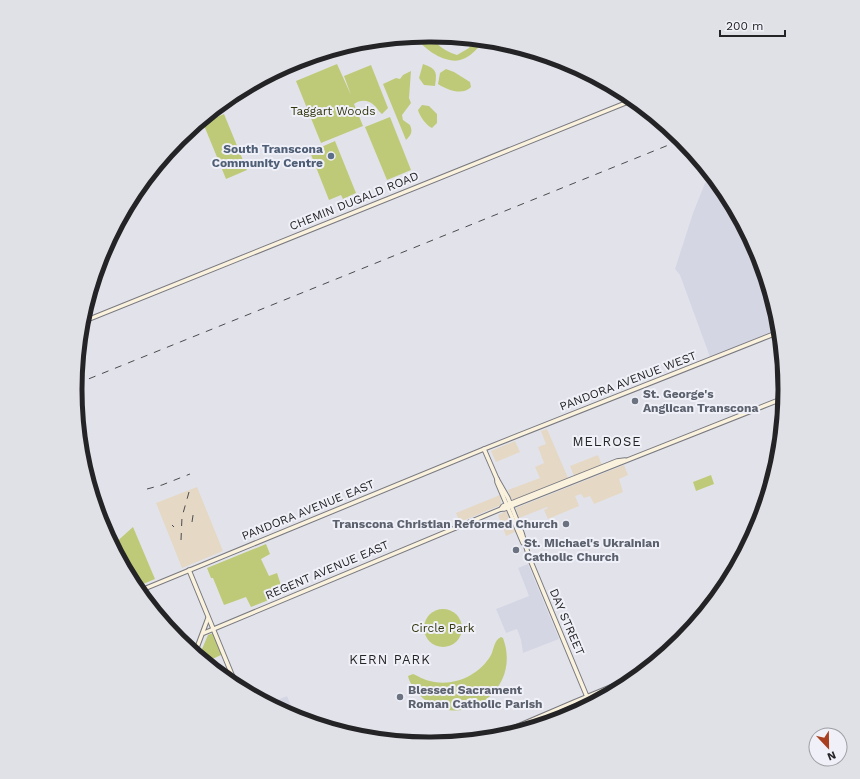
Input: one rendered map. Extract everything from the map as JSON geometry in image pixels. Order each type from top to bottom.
[{"type":"main road","name":"CHEMIN DUGALD ROAD","points":[[90,319],[626,103]]},
{"type":"main road","name":"PANDORA AVENUE WEST","points":[[484,449],[773,334]]},
{"type":"main road","name":"REGENT AVENUE EAST","points":[[204,633],[617,461],[627,460],[778,401]]},
{"type":"main road","name":"DAY STREET","points":[[484,449],[497,482],[522,533],[525,547],[587,696]]},
{"type":"main road","name":"PANDORA AVENUE EAST","points":[[145,588],[484,449]]},
{"type":"main road","points":[[189,570],[232,675]]},
{"type":"main road","points":[[197,648],[204,633],[208,617]]},
{"type":"main road","points":[[520,725],[607,688]]},
{"type":"shaded area","points":[[708,181],[719,196],[742,236],[759,278],[766,300],[773,332],[710,357],[680,275],[675,269],[693,213],[705,183]]},
{"type":"shaded area","points":[[547,429],[568,478],[512,500],[508,490],[540,478],[535,467],[544,463],[538,447],[546,444],[541,431]]},
{"type":"shaded area","points":[[515,441],[520,452],[496,462],[491,451]]},
{"type":"shaded area","points":[[598,455],[602,465],[574,476],[570,466]]},
{"type":"shaded area","points":[[624,465],[628,475],[619,479],[623,492],[594,504],[590,496],[584,498],[581,494],[575,496],[579,506],[548,519],[544,510],[548,508],[547,507],[519,518],[516,508]]},
{"type":"shaded area","points":[[197,487],[223,551],[182,568],[156,503]]},
{"type":"shaded area","points":[[500,495],[501,505],[460,522],[456,513]]},
{"type":"shaded area","points":[[506,511],[515,532],[506,536],[498,515]]},
{"type":"shaded area","points":[[528,564],[559,639],[523,653],[521,640],[517,629],[506,633],[496,609],[529,596],[518,568]]},
{"type":"shaded area","points":[[287,696],[293,709],[276,701]]},
{"type":"green space","points":[[420,42],[436,42],[445,50],[457,55],[469,48],[469,44],[479,46],[469,56],[454,61],[442,58],[423,46]]},
{"type":"green space","name":"Taggart Woods","points":[[337,64],[351,95],[344,76],[371,65],[388,108],[382,114],[370,102],[357,102],[354,104],[363,126],[321,143],[296,81]]},
{"type":"green space","points":[[423,64],[433,69],[435,72],[435,86],[424,85],[419,78]]},
{"type":"green space","points":[[446,69],[470,82],[471,87],[468,90],[459,92],[450,90],[438,84],[440,73]]},
{"type":"green space","points":[[411,71],[409,98],[411,103],[402,115],[403,120],[410,125],[411,130],[410,135],[406,140],[383,84],[396,78],[400,79],[403,75]]},
{"type":"green space","points":[[422,105],[429,106],[437,114],[437,123],[432,128],[425,123],[419,113],[418,110]]},
{"type":"green space","points":[[224,114],[247,170],[226,179],[204,126],[211,119]]},
{"type":"green space","points":[[390,117],[411,170],[387,180],[365,127]]},
{"type":"green space","points":[[335,141],[356,193],[343,199],[341,195],[329,200],[310,152]]},
{"type":"green space","points":[[711,475],[714,484],[696,491],[693,482]]},
{"type":"green space","points":[[133,527],[155,579],[142,584],[117,541]]},
{"type":"green space","points":[[266,544],[270,554],[261,559],[269,576],[277,573],[284,594],[251,607],[246,597],[224,605],[213,578],[211,578],[207,568]]},
{"type":"green space","name":"Circle Park","points":[[439,609],[447,609],[457,614],[461,621],[461,635],[457,642],[447,647],[439,647],[429,642],[427,639],[424,632],[424,624],[429,614],[432,612]]},
{"type":"green space","points":[[213,633],[222,653],[211,660],[201,651],[208,635]]},
{"type":"green space","name":"KERN PARK","points":[[501,637],[503,638],[507,658],[503,676],[494,692],[481,703],[465,709],[448,710],[431,704],[416,691],[410,682],[408,676],[413,674],[426,680],[439,682],[456,681],[465,678],[480,669],[491,655],[496,642]]},
{"type":"railway","points":[[82,381],[675,143]]},
{"type":"railway","points":[[147,489],[190,474]]},
{"type":"railway","points":[[181,540],[182,517],[189,492]]},
{"type":"railway","points":[[192,522],[194,509]]},
{"type":"place","name":"South Transcona Community Centre","points":[[331,156]]},
{"type":"place","name":"St. George's Anglican Transcona","points":[[635,401]]},
{"type":"place","name":"Transcona Christian Reformed Church","points":[[566,524]]},
{"type":"place","name":"St. Michael's Ukrainian Catholic Church","points":[[516,550]]},
{"type":"place","name":"Blessed Sacrament Roman Catholic Parish","points":[[400,697]]},
{"type":"district","name":"MELROSE","points":[[607,441]]},
{"type":"district","name":"KERN PARK","points":[[390,659]]}]
